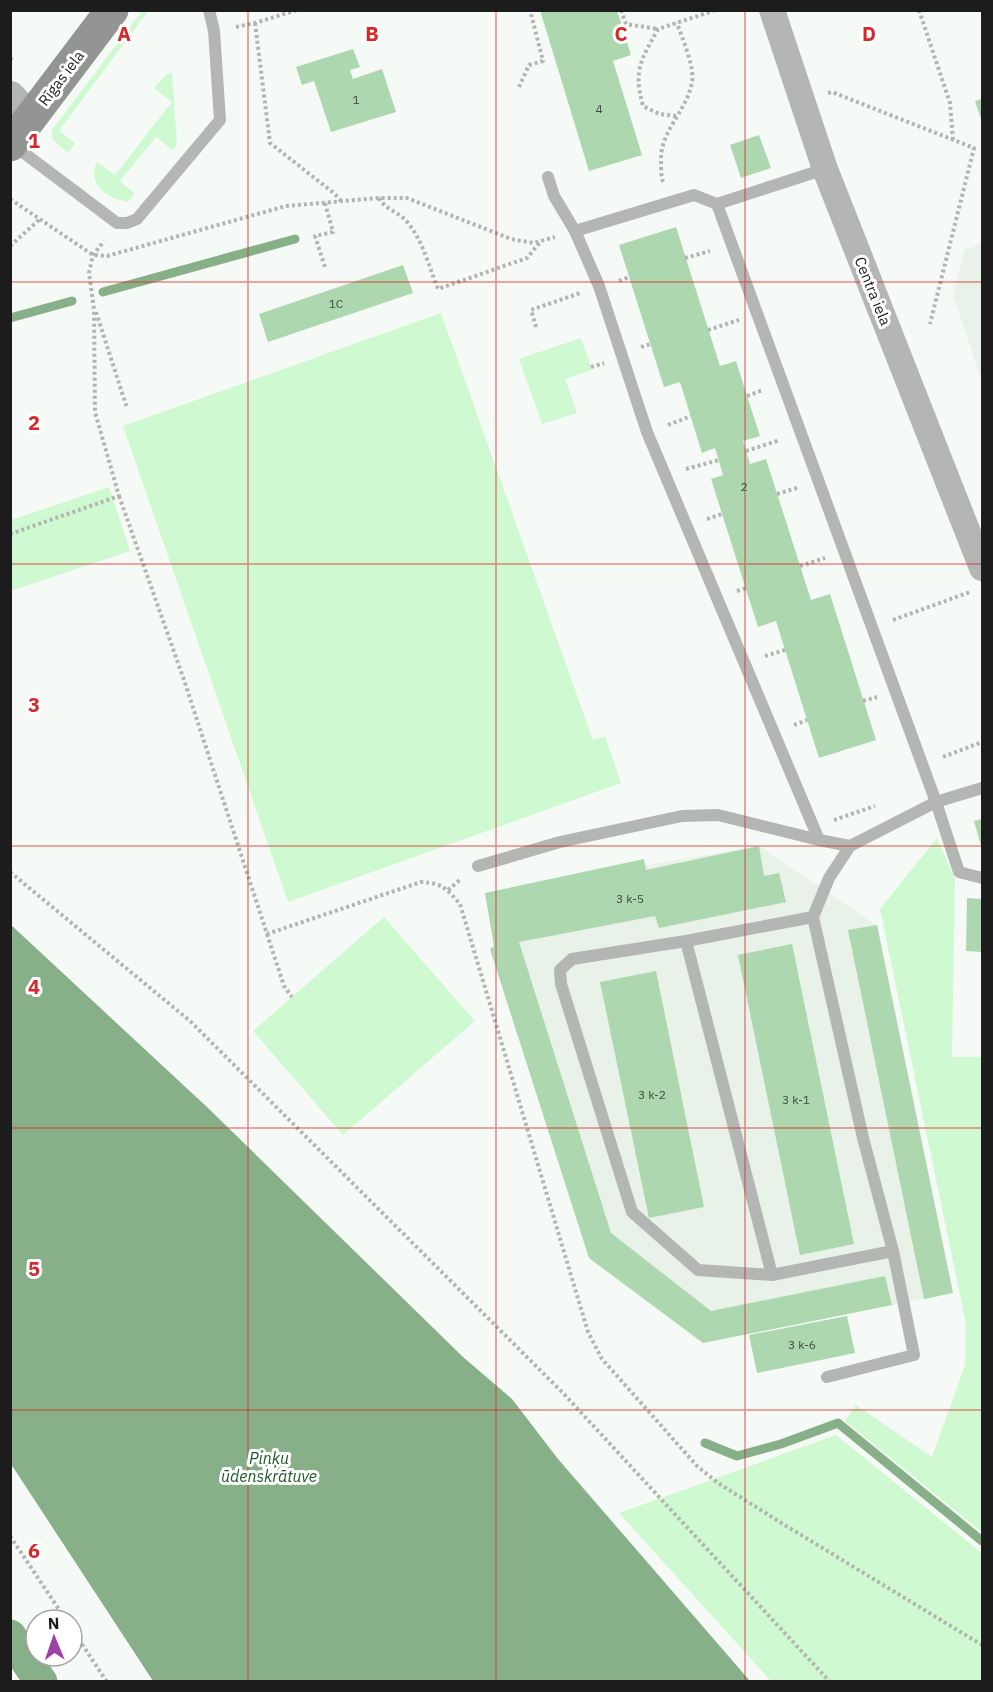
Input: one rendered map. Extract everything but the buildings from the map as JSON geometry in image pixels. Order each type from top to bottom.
[{"type":"main road","name":"Rīgas iela","points":[[16,126],[112,10]]},
{"type":"street","name":"Centra iela","points":[[772,10],[825,169],[982,568]]},
{"type":"lane","points":[[16,126],[117,223],[127,223],[137,219],[220,120],[214,31],[209,10]]},
{"type":"lane","points":[[575,231],[694,195],[717,204],[825,169]]},
{"type":"lane","points":[[548,177],[554,196],[575,231],[599,286],[647,432],[819,840]]},
{"type":"lane","points":[[717,204],[923,765],[960,872],[982,878]]},
{"type":"lane","points":[[827,1377],[914,1355],[893,1251],[863,1138],[813,917],[829,878],[850,846],[936,802],[982,788]]},
{"type":"lane","points":[[478,866],[560,842],[682,816],[718,814],[850,846]]},
{"type":"lane","points":[[813,917],[686,941],[572,959],[560,970],[561,984],[632,1212],[698,1270],[772,1275],[893,1251]]},
{"type":"lane","points":[[686,941],[772,1275]]},
{"type":"path","points":[[214,31],[255,23],[297,10]]},
{"type":"path","points":[[519,87],[529,65],[543,60],[530,10]]},
{"type":"path","points":[[621,10],[626,24],[658,29],[716,10]]},
{"type":"path","points":[[919,10],[950,103],[952,140]]},
{"type":"path","points":[[255,23],[270,143],[342,201]]},
{"type":"path","points":[[670,202],[662,177],[660,152],[666,134],[686,101],[693,80],[677,23]]},
{"type":"path","points":[[658,29],[640,62],[638,88],[643,106],[659,114],[676,116]]},
{"type":"path","points":[[806,114],[818,97],[832,92],[974,148],[930,324]]},
{"type":"path","points":[[10,198],[93,255],[107,256],[286,206],[379,198],[407,198],[511,239],[534,243],[575,231]]},
{"type":"path","points":[[379,198],[382,204],[407,220],[417,235],[438,289],[527,258],[542,241]]},
{"type":"path","points":[[325,203],[333,232],[315,236],[325,267]]},
{"type":"path","points":[[10,246],[40,219]]},
{"type":"path","points":[[117,223],[93,255],[89,273],[94,309],[95,412],[119,496],[184,680],[284,986],[292,997]]},
{"type":"path","points":[[536,327],[531,310],[599,286]]},
{"type":"path","points":[[94,309],[127,408]]},
{"type":"path","points":[[708,330],[758,314]]},
{"type":"path","points":[[746,450],[801,433]]},
{"type":"path","points":[[665,476],[719,460]]},
{"type":"path","points":[[10,534],[119,496]]},
{"type":"path","points":[[872,627],[971,592]]},
{"type":"path","points":[[923,765],[982,742]]},
{"type":"path","points":[[813,826],[876,806]]},
{"type":"path","points":[[10,872],[190,1021],[563,1393],[830,1682]]},
{"type":"path","points":[[267,934],[421,882],[436,883],[447,890],[460,904],[581,1310],[588,1332],[602,1359],[697,1466],[718,1483],[982,1644]]},
{"type":"path","points":[[10,1536],[58,1608]]},
{"type":"path","points":[[84,1647],[107,1682]]},
{"type":"shaded area","points":[[142,11],[148,11],[59,131],[75,143],[68,153],[52,139],[52,130]]},
{"type":"shaded area","points":[[172,72],[177,145],[172,150],[156,137],[120,181],[135,194],[128,202],[113,198],[97,184],[94,170],[97,162],[115,175],[172,102],[154,88]]},
{"type":"shaded area","points":[[982,244],[982,381],[953,296],[964,250]]},
{"type":"shaded area","points":[[441,313],[593,740],[605,736],[621,783],[288,902],[123,426]]},
{"type":"shaded area","points":[[581,338],[592,370],[565,379],[577,413],[542,424],[519,359]]},
{"type":"shaded area","points":[[109,487],[130,551],[11,591],[11,520]]},
{"type":"shaded area","points":[[937,838],[955,879],[952,1057],[982,1057],[982,1532],[845,1421],[856,1405],[932,1457],[965,1365],[966,1324],[880,909]]},
{"type":"shaded area","points":[[759,846],[877,925],[953,1293],[703,1343],[589,1258],[490,949],[494,946],[485,893]]},
{"type":"shaded area","points":[[384,917],[475,1021],[343,1135],[253,1031]]},
{"type":"shaded area","points":[[836,1435],[982,1553],[982,1681],[771,1681],[619,1513]]},
{"type":"water","name":"Piņķu ūdenskrātuve","points":[[10,924],[208,1108],[463,1357],[512,1399],[558,1459],[750,1681],[153,1681],[11,1464]]},
{"type":"waterway","points":[[103,292],[295,239]]},
{"type":"waterway","points":[[10,318],[72,301]]},
{"type":"waterway","points":[[705,1443],[737,1456],[781,1444],[838,1423],[982,1541]]},
{"type":"waterway","points":[[10,1636],[41,1682]]}]
